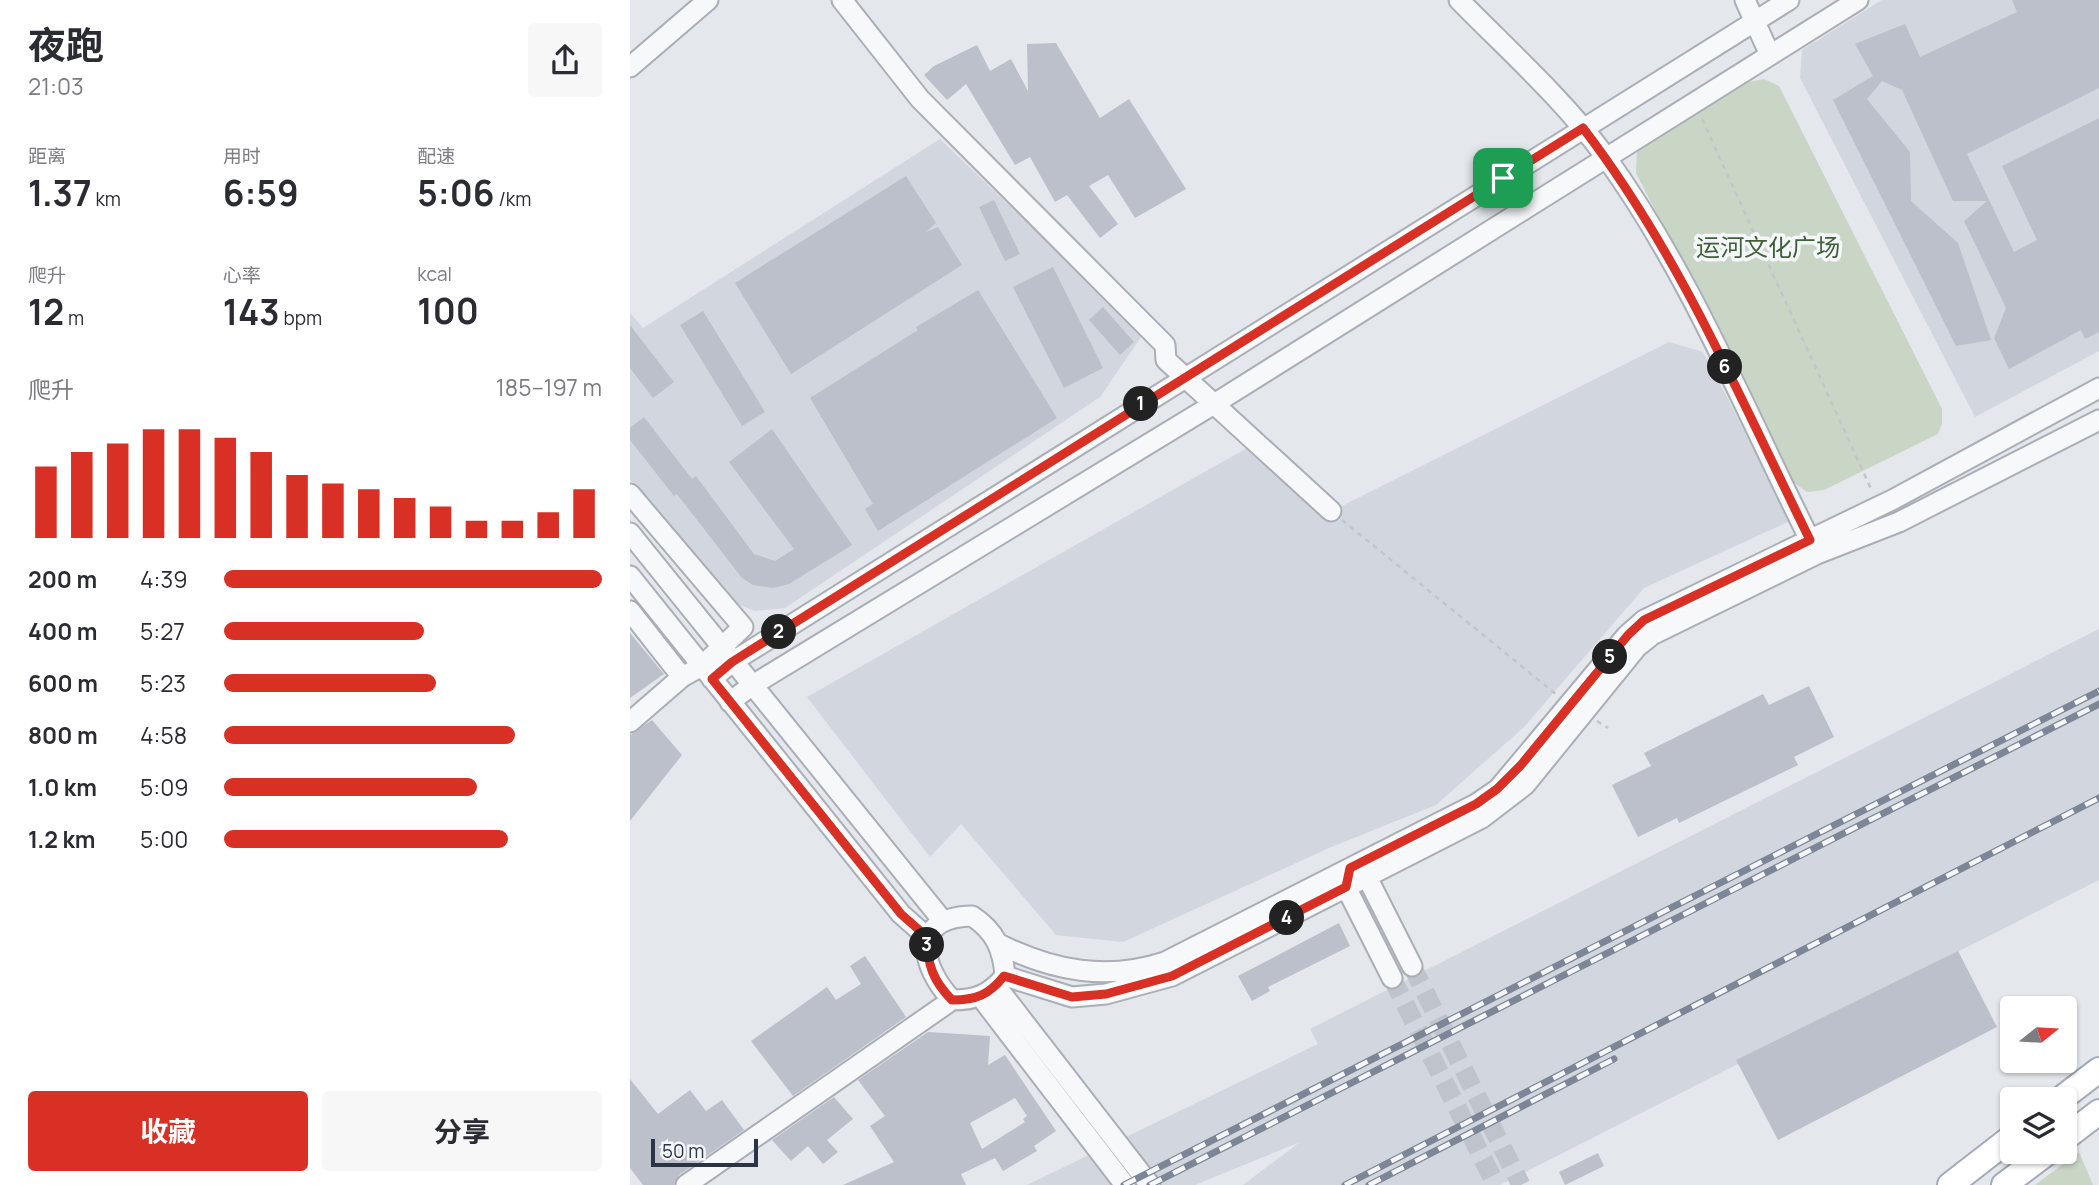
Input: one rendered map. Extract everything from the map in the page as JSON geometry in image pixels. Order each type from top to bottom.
[{"type":"main road","points":[[2077,1087],[2099,1070]]},
{"type":"main road","points":[[2077,1129],[2099,1112]]},
{"type":"main road","points":[[1950,1185],[2000,1146]]},
{"type":"main road","points":[[2004,1185],[2032,1164]]},
{"type":"street","points":[[630,67],[708,0]]},
{"type":"street","points":[[842,0],[920,99],[1165,345],[1167,360],[1331,511]]},
{"type":"street","points":[[1460,0],[1583,128],[1606,158],[1680,277],[1813,547]]},
{"type":"street","points":[[1745,0],[1770,55]]},
{"type":"street","points":[[630,722],[682,677],[707,673],[727,655],[1184,377],[1789,0]]},
{"type":"street","points":[[730,702],[751,686],[1214,404],[1858,0]]},
{"type":"street","points":[[1813,547],[1878,507],[2099,388]]},
{"type":"street","points":[[952,1000],[936,984],[927,957],[927,937],[936,924],[952,917],[972,916],[986,925],[999,944],[1032,961],[1074,970],[1107,974],[1138,971],[1165,962],[1359,872],[1476,804],[1497,789],[1577,708],[1628,635],[1644,620],[1813,547],[1899,522],[2099,420]]},
{"type":"street","points":[[630,494],[743,627],[727,655]]},
{"type":"street","points":[[630,534],[943,921]]},
{"type":"street","points":[[630,576],[901,914],[927,937]]},
{"type":"street","points":[[630,611],[682,677]]},
{"type":"street","points":[[686,1185],[952,1000],[973,1000],[994,986],[1072,997],[1142,986],[1172,976],[1346,887],[1359,872]]},
{"type":"street","points":[[1359,872],[1412,966]]},
{"type":"street","points":[[1346,887],[1392,978]]},
{"type":"street","points":[[999,944],[994,986],[1125,1185]]},
{"type":"street","points":[[994,986],[1150,1185]]},
{"type":"path","points":[[1698,111],[1878,507]]},
{"type":"path","points":[[1331,511],[1540,684],[1608,728]]},
{"type":"shaded area","points":[[1882,0],[2099,0],[2099,351],[1975,417],[1800,78],[1802,50]]},
{"type":"shaded area","points":[[940,139],[1143,334],[1100,397],[785,608],[755,611],[732,602],[630,480],[630,313],[643,328]]},
{"type":"shaded area","points":[[1669,342],[1703,352],[1792,520],[1644,588],[1524,727],[1436,805],[1329,848],[1123,942],[1056,935],[961,824],[930,857],[807,697],[1247,448],[1324,515]]},
{"type":"shaded area","points":[[2099,629],[2099,880],[1500,1185],[1243,1185],[1300,1142],[1195,1185],[1027,1185],[1318,1044],[1310,1029]]},
{"type":"green space","name":"运河文化广场","points":[[1764,79],[1779,86],[1942,409],[1942,423],[1938,434],[1824,490],[1807,492],[1793,482],[1636,173],[1637,152],[1651,138],[1749,82]]},
{"type":"green space","points":[[2079,1152],[2093,1185],[2035,1185],[2063,1164],[2077,1164]]},
{"type":"building","points":[[2012,0],[2099,0],[2099,88],[1967,154],[2014,252],[2037,240],[2002,166],[2099,118],[2099,332],[2085,339],[2081,330],[2009,369],[1994,338],[2006,308],[1964,221],[1987,201],[1953,201],[1902,90],[1882,81],[1867,99],[1910,152],[1911,201],[1958,243],[1991,340],[1956,346],[1833,100],[1873,76],[1855,44],[1905,24],[1920,57],[2017,12]]},
{"type":"building","points":[[1056,43],[1100,118],[1129,99],[1186,189],[1135,218],[1108,175],[1089,186],[1118,224],[1100,238],[1067,195],[1055,202],[1030,157],[1015,165],[966,84],[947,100],[924,75],[934,66],[977,45],[990,71],[1011,59],[1028,91],[1027,44]]},
{"type":"building","points":[[906,176],[936,223],[926,232],[938,227],[962,265],[791,374],[735,283]]},
{"type":"building","points":[[994,200],[1020,254],[1005,261],[979,207]]},
{"type":"building","points":[[1053,267],[1103,368],[1064,388],[1013,287]]},
{"type":"building","points":[[978,290],[1057,418],[878,531],[865,509],[873,504],[810,398],[918,330],[916,327]]},
{"type":"building","points":[[1103,307],[1134,342],[1120,355],[1089,320]]},
{"type":"building","points":[[703,311],[765,412],[742,426],[680,325]]},
{"type":"building","points":[[630,325],[674,382],[653,398],[630,368]]},
{"type":"building","points":[[644,417],[692,479],[696,476],[754,554],[775,561],[794,549],[729,462],[772,429],[852,545],[789,584],[773,588],[753,585],[742,578],[677,494],[674,496],[630,440],[630,428]]},
{"type":"building","points":[[630,633],[664,674],[630,698]]},
{"type":"building","points":[[1809,686],[1834,737],[1794,757],[1798,765],[1679,823],[1677,818],[1638,837],[1612,785],[1651,766],[1644,753],[1763,694],[1769,705]]},
{"type":"building","points":[[652,720],[682,755],[630,821],[630,735]]},
{"type":"building","points":[[1339,923],[1350,946],[1268,987],[1270,991],[1252,1001],[1238,976]]},
{"type":"building","points":[[1958,951],[1997,1027],[1778,1140],[1736,1060]]},
{"type":"building","points":[[865,956],[906,1017],[793,1096],[751,1041],[827,987],[836,1000],[861,984],[850,966]]},
{"type":"building","points":[[928,1032],[990,1036],[988,1065],[1005,1055],[1056,1131],[1034,1146],[1037,1151],[1003,1171],[995,1158],[961,1174],[966,1185],[843,1185],[894,1162],[870,1126],[885,1116],[858,1080]],"holes":[[[1015,1098],[1027,1116],[1023,1119],[1025,1122],[982,1149],[970,1123]]]},
{"type":"building","points":[[630,1079],[658,1114],[690,1090],[706,1111],[722,1100],[744,1130],[679,1175],[674,1185],[643,1185],[630,1168]]},
{"type":"building","points":[[834,1097],[853,1119],[827,1140],[838,1152],[823,1164],[808,1146],[791,1161],[772,1140]]},
{"type":"building","points":[[1598,1153],[1604,1166],[1565,1185],[1559,1172]]},
{"type":"tunnel","points":[[1412,966],[1521,1185]]},
{"type":"tunnel","points":[[1392,978],[1496,1185]]},
{"type":"railway","points":[[1124,1185],[2099,691]]},
{"type":"railway","points":[[1150,1185],[2099,704]]},
{"type":"railway","points":[[1345,1185],[2099,798]]},
{"type":"railway","points":[[1369,1185],[1614,1059]]},
{"type":"route","points":[[1583,128],[1606,158],[1680,277],[1810,540],[1644,620],[1628,635],[1521,765],[1497,789],[1476,804],[1350,868],[1346,887],[1172,976],[1142,986],[1106,994],[1072,997],[1004,976],[992,990],[973,1000],[952,1000],[936,984],[927,957],[927,937],[901,914],[712,679],[732,662],[1503,178],[1583,128]]}]
